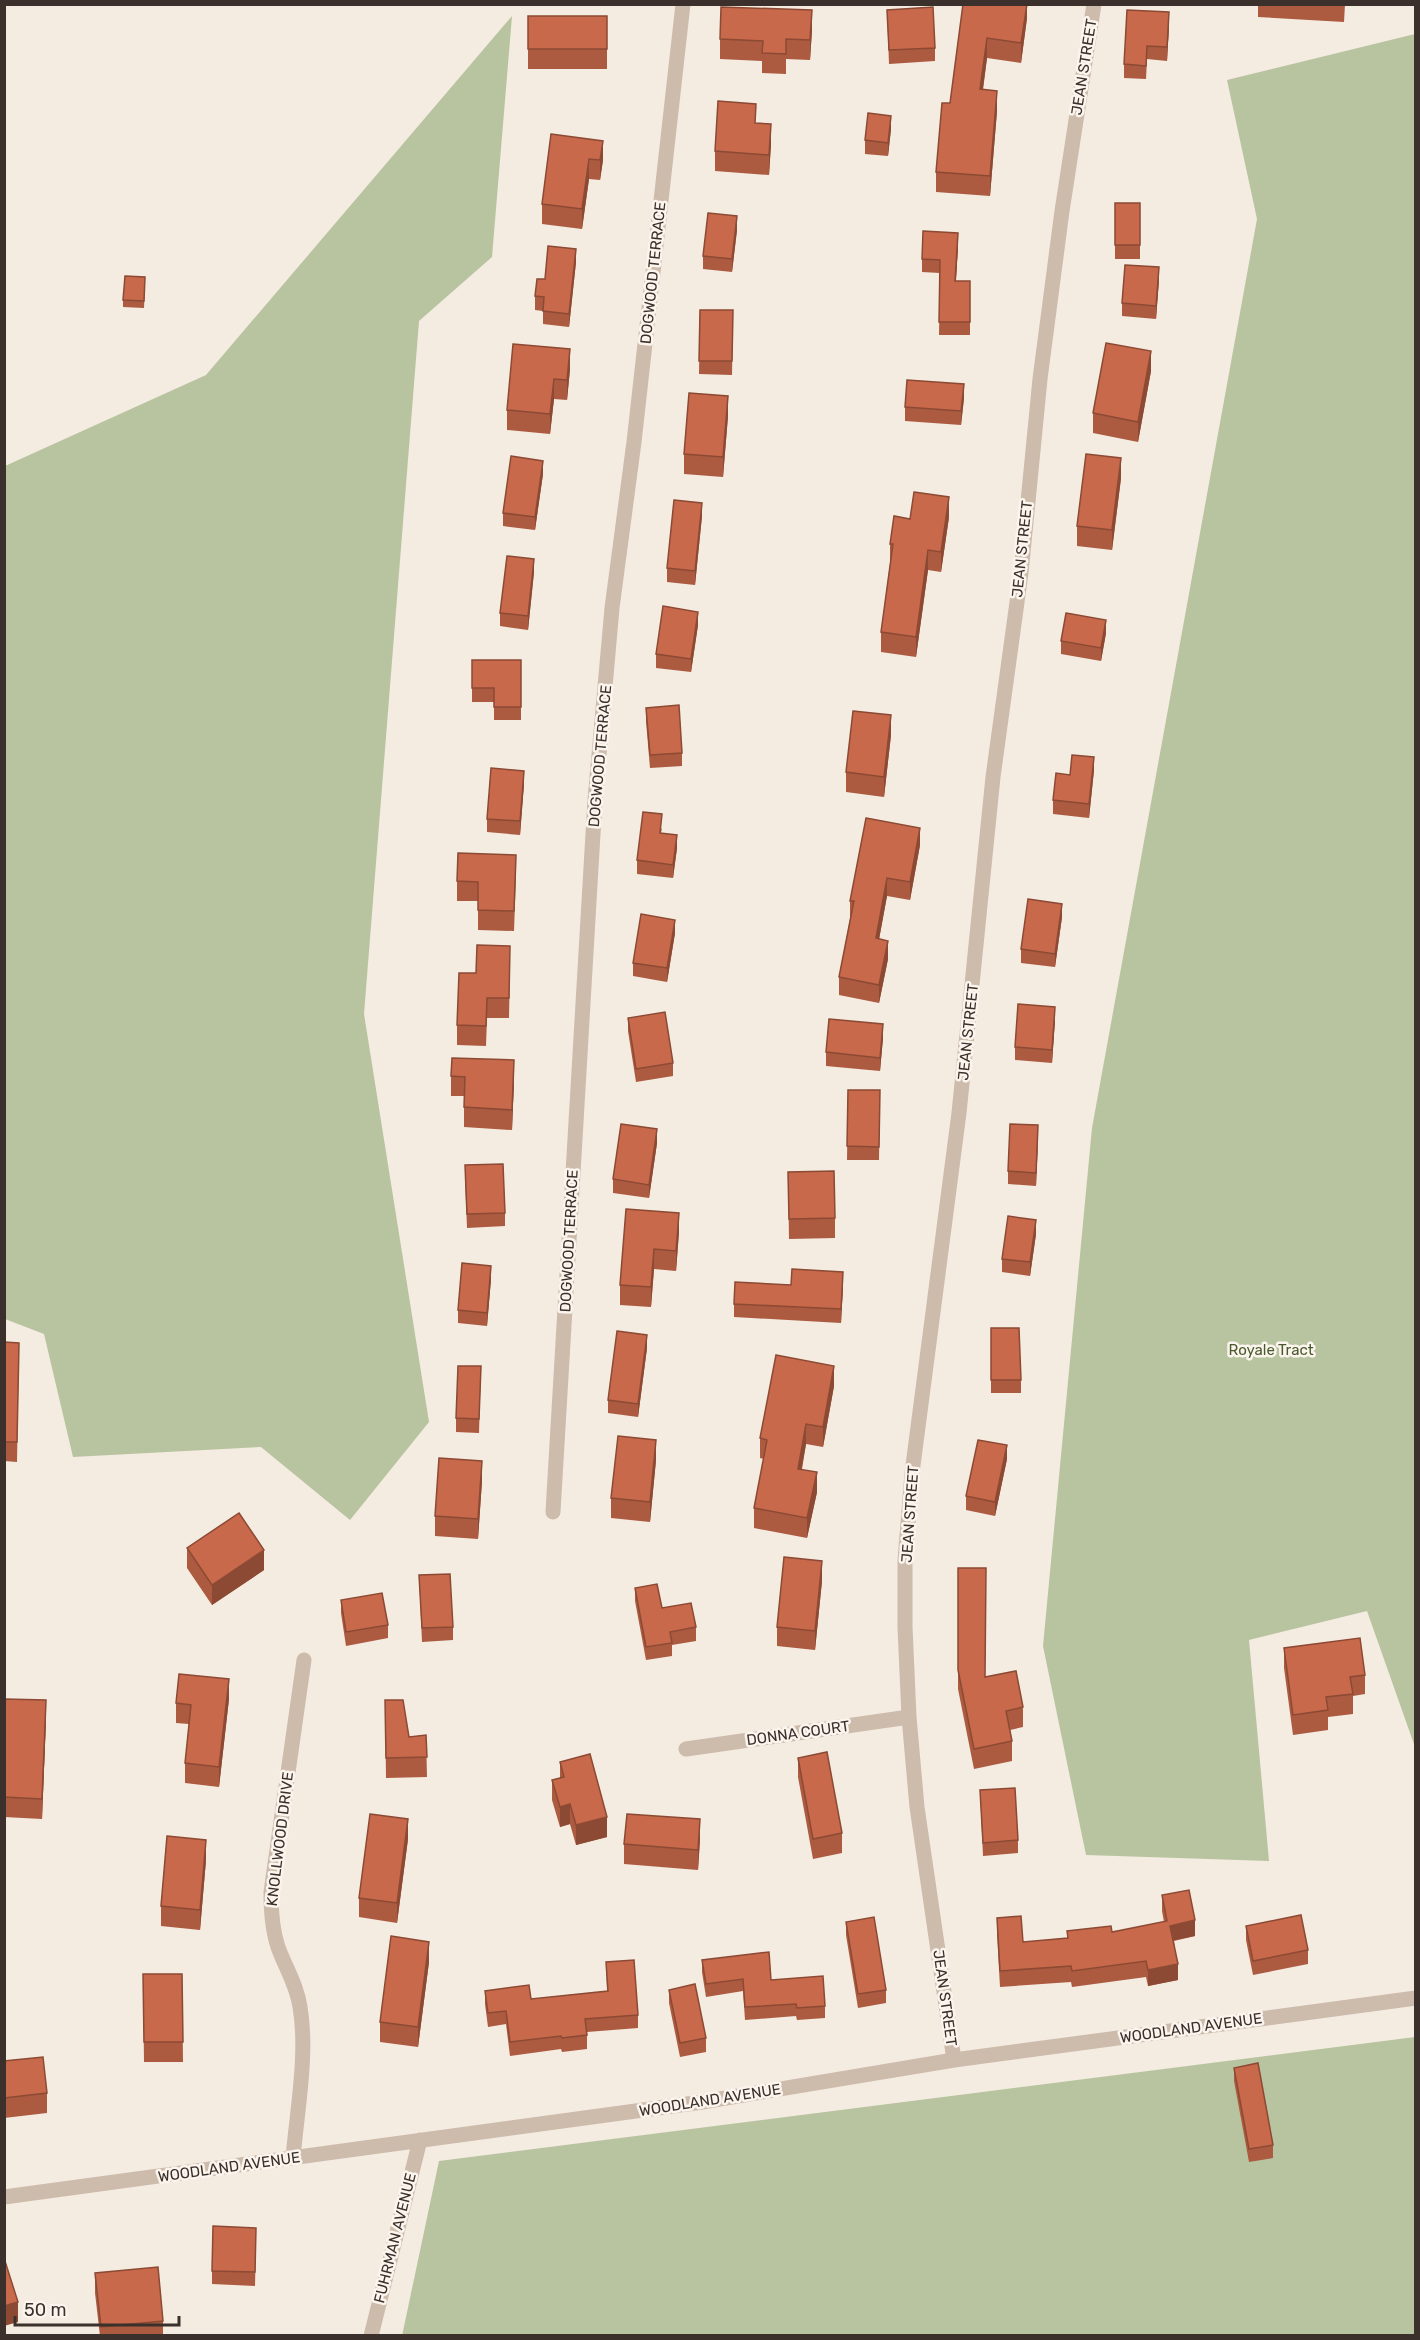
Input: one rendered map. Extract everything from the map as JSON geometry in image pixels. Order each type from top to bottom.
[{"type":"street","name":"DOGWOOD TERRACE","points":[[553,1512],[596,789],[612,608],[634,442],[683,4]]},
{"type":"street","name":"JEAN STREET","points":[[954,2060],[917,1807],[909,1717],[905,1583],[912,1473],[959,1113],[993,777],[1021,573],[1040,379],[1094,4]]},
{"type":"street","name":"KNOLLWOOD DRIVE","points":[[293,2158],[303,2035],[300,2005],[291,1976],[277,1946],[272,1919],[271,1892],[304,1660]]},
{"type":"street","name":"DONNA COURT","points":[[686,1749],[909,1717]]},
{"type":"street","name":"WOODLAND AVENUE","points":[[4,2197],[702,2102],[954,2060],[1416,1998]]},
{"type":"street","name":"FUHRMAN AVENUE","points":[[371,2336],[420,2140]]},
{"type":"green space","points":[[512,16],[492,257],[419,321],[364,1014],[429,1422],[350,1520],[261,1447],[73,1457],[44,1334],[5,1319],[5,466],[206,375]]},
{"type":"green space","name":"Royale Tract","points":[[1415,34],[1415,1747],[1367,1611],[1249,1640],[1269,1861],[1086,1855],[1043,1646],[1092,1128],[1257,219],[1227,80]]},
{"type":"green space","points":[[1415,2037],[1415,2335],[402,2336],[439,2161]]},
{"type":"building","points":[[963,4],[1027,4],[1021,43],[987,38],[980,89],[997,91],[990,176],[936,172],[942,103],[950,103]]},
{"type":"building","points":[[721,7],[812,10],[810,40],[786,39],[786,54],[762,53],[763,41],[720,39]]},
{"type":"building","points":[[933,7],[935,48],[889,50],[887,10]]},
{"type":"building","points":[[1127,10],[1169,12],[1167,47],[1147,46],[1146,66],[1124,64]]},
{"type":"building","points":[[528,16],[607,16],[607,49],[528,49]]},
{"type":"building","points":[[718,101],[756,104],[755,123],[771,124],[769,155],[715,151]]},
{"type":"building","points":[[868,113],[891,116],[888,143],[865,140]]},
{"type":"building","points":[[551,134],[603,141],[600,160],[589,159],[582,209],[542,204]]},
{"type":"building","points":[[1115,203],[1140,203],[1140,245],[1115,245]]},
{"type":"building","points":[[708,213],[737,216],[732,259],[703,256]]},
{"type":"building","points":[[923,231],[958,233],[955,281],[970,281],[970,322],[939,322],[940,260],[922,259]]},
{"type":"building","points":[[548,246],[576,249],[569,314],[543,311],[544,297],[535,296],[537,279],[545,279]]},
{"type":"building","points":[[1125,265],[1159,267],[1156,306],[1122,303]]},
{"type":"building","points":[[125,276],[145,277],[144,301],[123,300]]},
{"type":"building","points":[[700,310],[733,310],[732,361],[699,361]]},
{"type":"building","points":[[1106,343],[1151,351],[1138,422],[1093,413]]},
{"type":"building","points":[[513,344],[570,349],[567,380],[554,379],[550,414],[507,410]]},
{"type":"building","points":[[907,380],[964,384],[961,411],[905,407]]},
{"type":"building","points":[[689,393],[728,396],[723,457],[684,454]]},
{"type":"building","points":[[1086,454],[1121,458],[1112,530],[1077,526]]},
{"type":"building","points":[[511,456],[543,461],[535,517],[503,513]]},
{"type":"building","points":[[914,492],[949,497],[941,552],[928,550],[916,637],[881,632],[893,544],[890,544],[894,516],[910,519]]},
{"type":"building","points":[[674,500],[702,503],[695,571],[667,568]]},
{"type":"building","points":[[507,556],[534,559],[528,616],[500,613]]},
{"type":"building","points":[[663,606],[698,612],[691,659],[656,654]]},
{"type":"building","points":[[1066,613],[1106,620],[1101,648],[1061,641]]},
{"type":"building","points":[[472,660],[521,660],[521,707],[494,707],[494,688],[472,688]]},
{"type":"building","points":[[679,705],[682,753],[650,755],[646,708]]},
{"type":"building","points":[[853,711],[891,715],[884,777],[846,772]]},
{"type":"building","points":[[1072,755],[1094,757],[1089,804],[1053,800],[1056,773],[1070,775]]},
{"type":"building","points":[[491,768],[524,771],[520,821],[487,819]]},
{"type":"building","points":[[643,812],[662,814],[660,833],[677,835],[673,865],[637,860]]},
{"type":"building","points":[[866,818],[920,828],[910,882],[887,878],[876,938],[888,941],[879,985],[839,977],[854,901],[850,901]]},
{"type":"building","points":[[458,853],[516,855],[514,911],[478,910],[478,882],[457,881]]},
{"type":"building","points":[[1028,899],[1062,904],[1055,954],[1021,949]]},
{"type":"building","points":[[641,914],[675,920],[667,968],[633,963]]},
{"type":"building","points":[[477,945],[510,946],[509,998],[487,998],[486,1026],[457,1025],[459,973],[476,973]]},
{"type":"building","points":[[1018,1004],[1055,1007],[1052,1050],[1015,1047]]},
{"type":"building","points":[[665,1012],[673,1063],[636,1069],[628,1018]]},
{"type":"building","points":[[829,1019],[883,1024],[880,1058],[826,1052]]},
{"type":"building","points":[[452,1058],[514,1060],[512,1110],[464,1107],[465,1077],[451,1076]]},
{"type":"building","points":[[848,1090],[880,1090],[879,1147],[847,1146]]},
{"type":"building","points":[[621,1124],[657,1129],[649,1185],[613,1179]]},
{"type":"building","points":[[1010,1124],[1038,1125],[1036,1173],[1008,1171]]},
{"type":"building","points":[[503,1164],[505,1213],[467,1214],[465,1165]]},
{"type":"building","points":[[834,1171],[835,1218],[789,1219],[788,1172]]},
{"type":"building","points":[[626,1209],[679,1213],[676,1251],[654,1249],[651,1287],[620,1285]]},
{"type":"building","points":[[1008,1216],[1036,1220],[1030,1262],[1002,1259]]},
{"type":"building","points":[[462,1263],[491,1266],[487,1313],[458,1310]]},
{"type":"building","points":[[792,1269],[843,1272],[841,1309],[734,1304],[735,1282],[791,1285]]},
{"type":"building","points":[[991,1328],[1019,1328],[1021,1380],[991,1380]]},
{"type":"building","points":[[617,1331],[647,1335],[638,1404],[608,1400]]},
{"type":"building","points":[[4,1342],[19,1343],[17,1442],[4,1442]]},
{"type":"building","points":[[776,1355],[834,1366],[823,1427],[806,1424],[798,1469],[817,1472],[807,1518],[754,1508],[767,1440],[760,1438]]},
{"type":"building","points":[[458,1366],[481,1366],[479,1419],[456,1418]]},
{"type":"building","points":[[618,1436],[656,1440],[650,1502],[611,1498]]},
{"type":"building","points":[[978,1440],[1007,1445],[995,1502],[966,1496]]},
{"type":"building","points":[[439,1458],[482,1461],[478,1519],[435,1516]]},
{"type":"building","points":[[239,1513],[264,1550],[212,1585],[187,1548]]},
{"type":"building","points":[[784,1557],[822,1561],[815,1631],[777,1627]]},
{"type":"building","points":[[958,1568],[986,1568],[985,1677],[1016,1671],[1023,1707],[1006,1711],[1012,1741],[974,1749],[958,1670]]},
{"type":"building","points":[[450,1574],[453,1627],[422,1628],[419,1575]]},
{"type":"building","points":[[657,1584],[662,1608],[691,1603],[696,1627],[670,1632],[672,1643],[646,1647],[635,1588]]},
{"type":"building","points":[[382,1593],[388,1625],[346,1632],[341,1600]]},
{"type":"building","points":[[1360,1638],[1365,1675],[1350,1677],[1353,1694],[1326,1697],[1328,1710],[1293,1715],[1284,1648]]},
{"type":"building","points":[[179,1674],[229,1679],[219,1767],[185,1763],[191,1705],[176,1703]]},
{"type":"building","points":[[4,1699],[46,1700],[42,1799],[4,1797]]},
{"type":"building","points":[[385,1700],[403,1700],[409,1737],[426,1735],[427,1757],[386,1758]]},
{"type":"building","points":[[827,1752],[842,1833],[813,1839],[798,1758]]},
{"type":"building","points":[[590,1754],[607,1817],[576,1825],[570,1804],[560,1807],[552,1780],[564,1777],[560,1762]]},
{"type":"building","points":[[1015,1788],[1018,1840],[983,1843],[980,1790]]},
{"type":"building","points":[[370,1814],[408,1819],[397,1903],[359,1898]]},
{"type":"building","points":[[627,1814],[700,1819],[698,1850],[624,1844]]},
{"type":"building","points":[[167,1836],[206,1840],[200,1910],[161,1906]]},
{"type":"building","points":[[1189,1890],[1195,1920],[1170,1926],[1178,1964],[1148,1970],[1146,1961],[1072,1971],[1071,1966],[1000,1971],[997,1918],[1021,1916],[1023,1942],[1068,1938],[1067,1931],[1111,1926],[1112,1932],[1167,1921],[1162,1895]]},
{"type":"building","points":[[1301,1915],[1308,1950],[1253,1961],[1246,1926]]},
{"type":"building","points":[[874,1917],[886,1990],[858,1994],[846,1922]]},
{"type":"building","points":[[391,1936],[429,1942],[418,2027],[380,2022]]},
{"type":"building","points":[[769,1952],[771,1980],[823,1976],[825,2006],[797,2008],[796,2004],[745,2007],[743,1979],[706,1984],[702,1960]]},
{"type":"building","points":[[634,1960],[638,2015],[585,2019],[587,2035],[510,2042],[506,2011],[488,2013],[485,1991],[529,1985],[531,1999],[608,1991],[606,1962]]},
{"type":"building","points":[[143,1974],[182,1974],[183,2042],[144,2042]]},
{"type":"building","points":[[695,1984],[706,2038],[680,2043],[669,1990]]},
{"type":"building","points":[[43,2057],[47,2093],[4,2098],[4,2061]]},
{"type":"building","points":[[1258,2063],[1273,2145],[1249,2149],[1234,2068]]},
{"type":"building","points":[[213,2226],[256,2228],[255,2272],[212,2271]]},
{"type":"building","points":[[4,2258],[18,2302],[4,2306]]},
{"type":"building","points":[[158,2267],[163,2321],[101,2327],[95,2273]]}]
